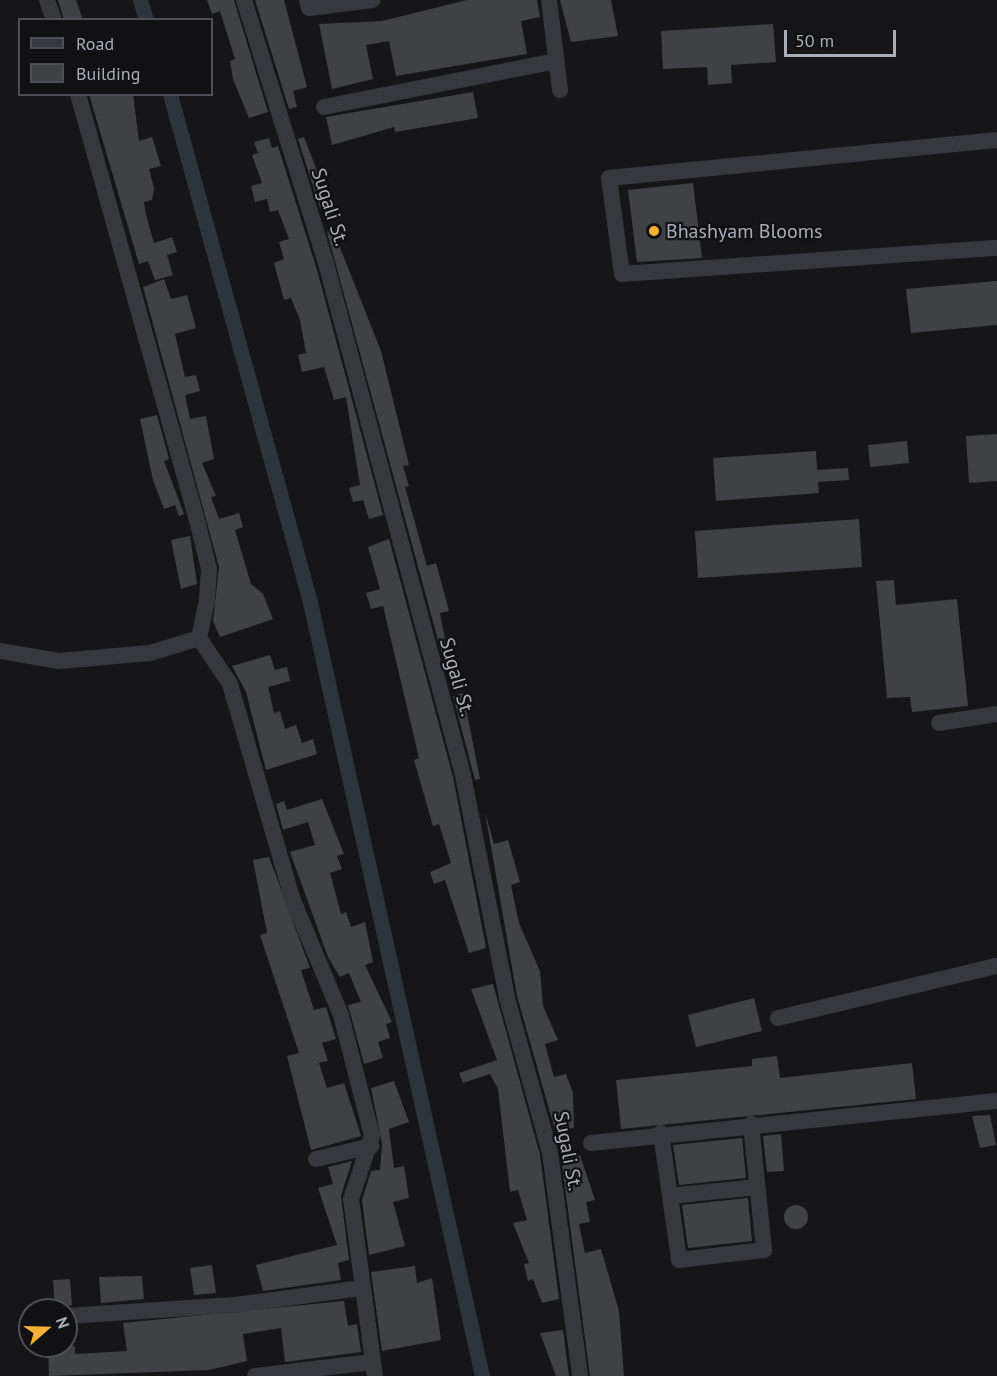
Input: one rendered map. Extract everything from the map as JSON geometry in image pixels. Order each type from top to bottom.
[{"type":"street","points":[[47,0],[53,18]]},
{"type":"street","name":"Sugali St.","points":[[244,0],[327,267],[463,775],[507,998],[550,1153],[580,1376]]},
{"type":"street","points":[[308,0],[309,8],[373,0]]},
{"type":"street","points":[[549,0],[560,90]]},
{"type":"street","points":[[324,107],[556,60]]},
{"type":"street","points":[[79,96],[135,284],[209,569],[200,638],[230,684],[292,898],[341,1015],[372,1146],[351,1199],[374,1369],[255,1376]]},
{"type":"street","points":[[997,141],[609,178],[622,274],[997,248]]},
{"type":"street","points":[[0,651],[59,661],[91,659],[150,653],[200,638]]},
{"type":"street","points":[[939,723],[997,714]]},
{"type":"street","points":[[778,1018],[997,966]]},
{"type":"street","points":[[591,1143],[661,1133],[997,1101]]},
{"type":"street","points":[[661,1133],[679,1260],[764,1250],[751,1124]]},
{"type":"street","points":[[316,1159],[372,1146]]},
{"type":"street","points":[[670,1196],[757,1187]]},
{"type":"street","points":[[78,1315],[235,1305],[363,1288]]},
{"type":"building","points":[[58,0],[76,0],[82,18],[63,18]]},
{"type":"building","points":[[207,0],[234,0],[268,112],[249,118],[233,79],[230,61],[235,59],[220,11],[212,14]]},
{"type":"building","points":[[255,0],[284,0],[307,87],[293,91],[297,107],[289,109]]},
{"type":"building","points":[[467,0],[537,0],[540,17],[521,21],[527,54],[396,76],[389,41],[366,45],[373,79],[332,89],[319,24],[382,21]]},
{"type":"building","points":[[560,0],[611,0],[618,36],[571,42]]},
{"type":"building","points":[[773,24],[776,62],[731,65],[732,83],[708,85],[707,67],[663,69],[661,31]]},
{"type":"building","points":[[473,92],[478,118],[395,132],[394,127],[332,145],[326,117]]},
{"type":"building","points":[[90,96],[133,96],[139,141],[152,137],[161,166],[149,169],[154,188],[152,200],[144,202],[154,243],[172,237],[177,252],[167,255],[173,275],[155,280],[148,261],[139,264]]},
{"type":"building","points":[[304,137],[330,204],[320,208],[298,139]]},
{"type":"building","points":[[269,138],[272,148],[278,146],[317,270],[383,515],[369,519],[363,500],[353,502],[349,488],[360,485],[346,397],[334,400],[324,367],[302,372],[298,355],[306,353],[300,320],[291,298],[284,300],[274,263],[284,259],[279,242],[289,239],[278,210],[270,212],[267,199],[255,202],[251,186],[262,183],[252,155],[258,153],[254,142]]},
{"type":"building","points":[[693,183],[702,258],[637,262],[628,190]]},
{"type":"building","points":[[333,230],[381,351],[409,465],[403,466],[409,486],[405,487],[427,566],[436,563],[449,611],[440,613],[449,660],[444,662],[327,232]]},
{"type":"building","points":[[164,279],[171,299],[187,295],[196,328],[175,334],[185,377],[196,375],[200,391],[185,395],[190,419],[206,416],[214,459],[202,463],[216,496],[211,497],[219,519],[239,513],[243,527],[235,530],[251,584],[263,594],[273,619],[220,637],[213,621],[219,567],[143,287]]},
{"type":"building","points":[[997,281],[997,325],[911,333],[906,289]]},
{"type":"building","points":[[157,415],[169,459],[164,461],[184,514],[179,516],[175,505],[164,509],[153,480],[140,419]]},
{"type":"building","points":[[997,434],[997,481],[969,483],[966,436]]},
{"type":"building","points":[[907,441],[909,463],[870,467],[868,445]]},
{"type":"building","points":[[816,451],[817,470],[848,468],[849,480],[818,482],[819,493],[716,501],[713,458]]},
{"type":"building","points":[[859,519],[862,567],[698,578],[695,531]]},
{"type":"building","points":[[190,536],[197,584],[181,589],[171,540]]},
{"type":"building","points":[[389,539],[453,777],[486,948],[469,953],[445,880],[434,884],[430,872],[451,863],[439,824],[433,826],[414,760],[419,758],[383,606],[371,609],[366,593],[380,589],[368,547]]},
{"type":"building","points":[[894,580],[896,605],[957,599],[968,706],[912,712],[910,697],[887,698],[876,581]]},
{"type":"building","points":[[270,655],[275,670],[287,667],[290,681],[268,687],[274,713],[280,711],[285,729],[296,725],[302,743],[313,739],[317,754],[266,770],[246,692],[232,666]]},
{"type":"building","points":[[463,693],[480,779],[475,780],[453,696]]},
{"type":"building","points":[[322,799],[344,854],[337,856],[342,869],[330,873],[341,914],[346,912],[351,927],[365,922],[373,962],[365,965],[392,1022],[386,1024],[390,1038],[378,1042],[383,1058],[364,1064],[348,1005],[361,1002],[349,973],[340,977],[328,957],[290,852],[315,845],[308,822],[283,830],[276,804],[284,801],[287,810]]},
{"type":"building","points":[[485,812],[494,844],[508,840],[520,882],[511,885],[519,923],[540,971],[543,1006],[558,1040],[545,1044],[554,1077],[566,1074],[573,1093],[574,1128],[555,1130],[517,996]]},
{"type":"building","points":[[269,857],[310,968],[301,970],[314,1010],[326,1007],[336,1039],[322,1043],[328,1061],[319,1063],[327,1088],[344,1083],[361,1136],[311,1150],[287,1056],[299,1053],[260,935],[267,933],[253,860]]},
{"type":"building","points":[[493,984],[540,1155],[559,1299],[542,1303],[533,1279],[528,1281],[524,1264],[529,1263],[513,1223],[527,1220],[518,1190],[510,1192],[498,1089],[490,1074],[463,1083],[459,1073],[497,1060],[471,989]]},
{"type":"building","points":[[754,998],[762,1031],[696,1047],[688,1015]]},
{"type":"building","points":[[777,1056],[780,1078],[912,1063],[916,1099],[621,1129],[616,1080],[752,1066],[752,1059]]},
{"type":"building","points":[[394,1081],[409,1122],[389,1129],[394,1168],[404,1166],[409,1198],[393,1202],[405,1246],[369,1255],[362,1200],[371,1171],[380,1170],[382,1144],[371,1088]]},
{"type":"building","points":[[990,1115],[996,1145],[980,1148],[972,1116]]},
{"type":"building","points":[[781,1134],[784,1171],[767,1172],[763,1136]]},
{"type":"building","points":[[742,1138],[746,1178],[679,1185],[673,1145]]},
{"type":"building","points":[[580,1155],[595,1200],[586,1202],[590,1222],[579,1224],[585,1253],[601,1249],[619,1311],[624,1376],[590,1376],[561,1157]]},
{"type":"building","points":[[352,1161],[341,1196],[349,1260],[338,1263],[341,1280],[263,1291],[256,1265],[337,1245],[318,1188],[333,1184],[328,1167]]},
{"type":"building","points":[[748,1198],[752,1241],[688,1248],[682,1205]]},
{"type":"building","points":[[796,1205],[801,1206],[807,1212],[807,1222],[801,1228],[796,1229],[791,1228],[785,1222],[784,1217],[785,1212],[791,1206]]},
{"type":"building","points":[[212,1265],[216,1293],[194,1295],[190,1268]]},
{"type":"building","points":[[415,1266],[417,1283],[432,1278],[441,1340],[382,1351],[371,1272]]},
{"type":"building","points":[[142,1276],[144,1299],[101,1303],[99,1277]]},
{"type":"building","points":[[70,1279],[71,1298],[54,1298],[53,1280]]},
{"type":"building","points":[[344,1301],[348,1326],[357,1324],[361,1352],[285,1362],[281,1328],[243,1334],[247,1361],[209,1370],[49,1376],[48,1358],[78,1358],[78,1354],[127,1351],[123,1323]]},
{"type":"building","points":[[563,1330],[569,1376],[556,1376],[540,1333]]},
{"type":"waterway","points":[[140,0],[145,18]]},
{"type":"waterway","points":[[171,96],[310,602],[482,1376]]},
{"type":"place","name":"Bhashyam Blooms","points":[[654,231]]}]
